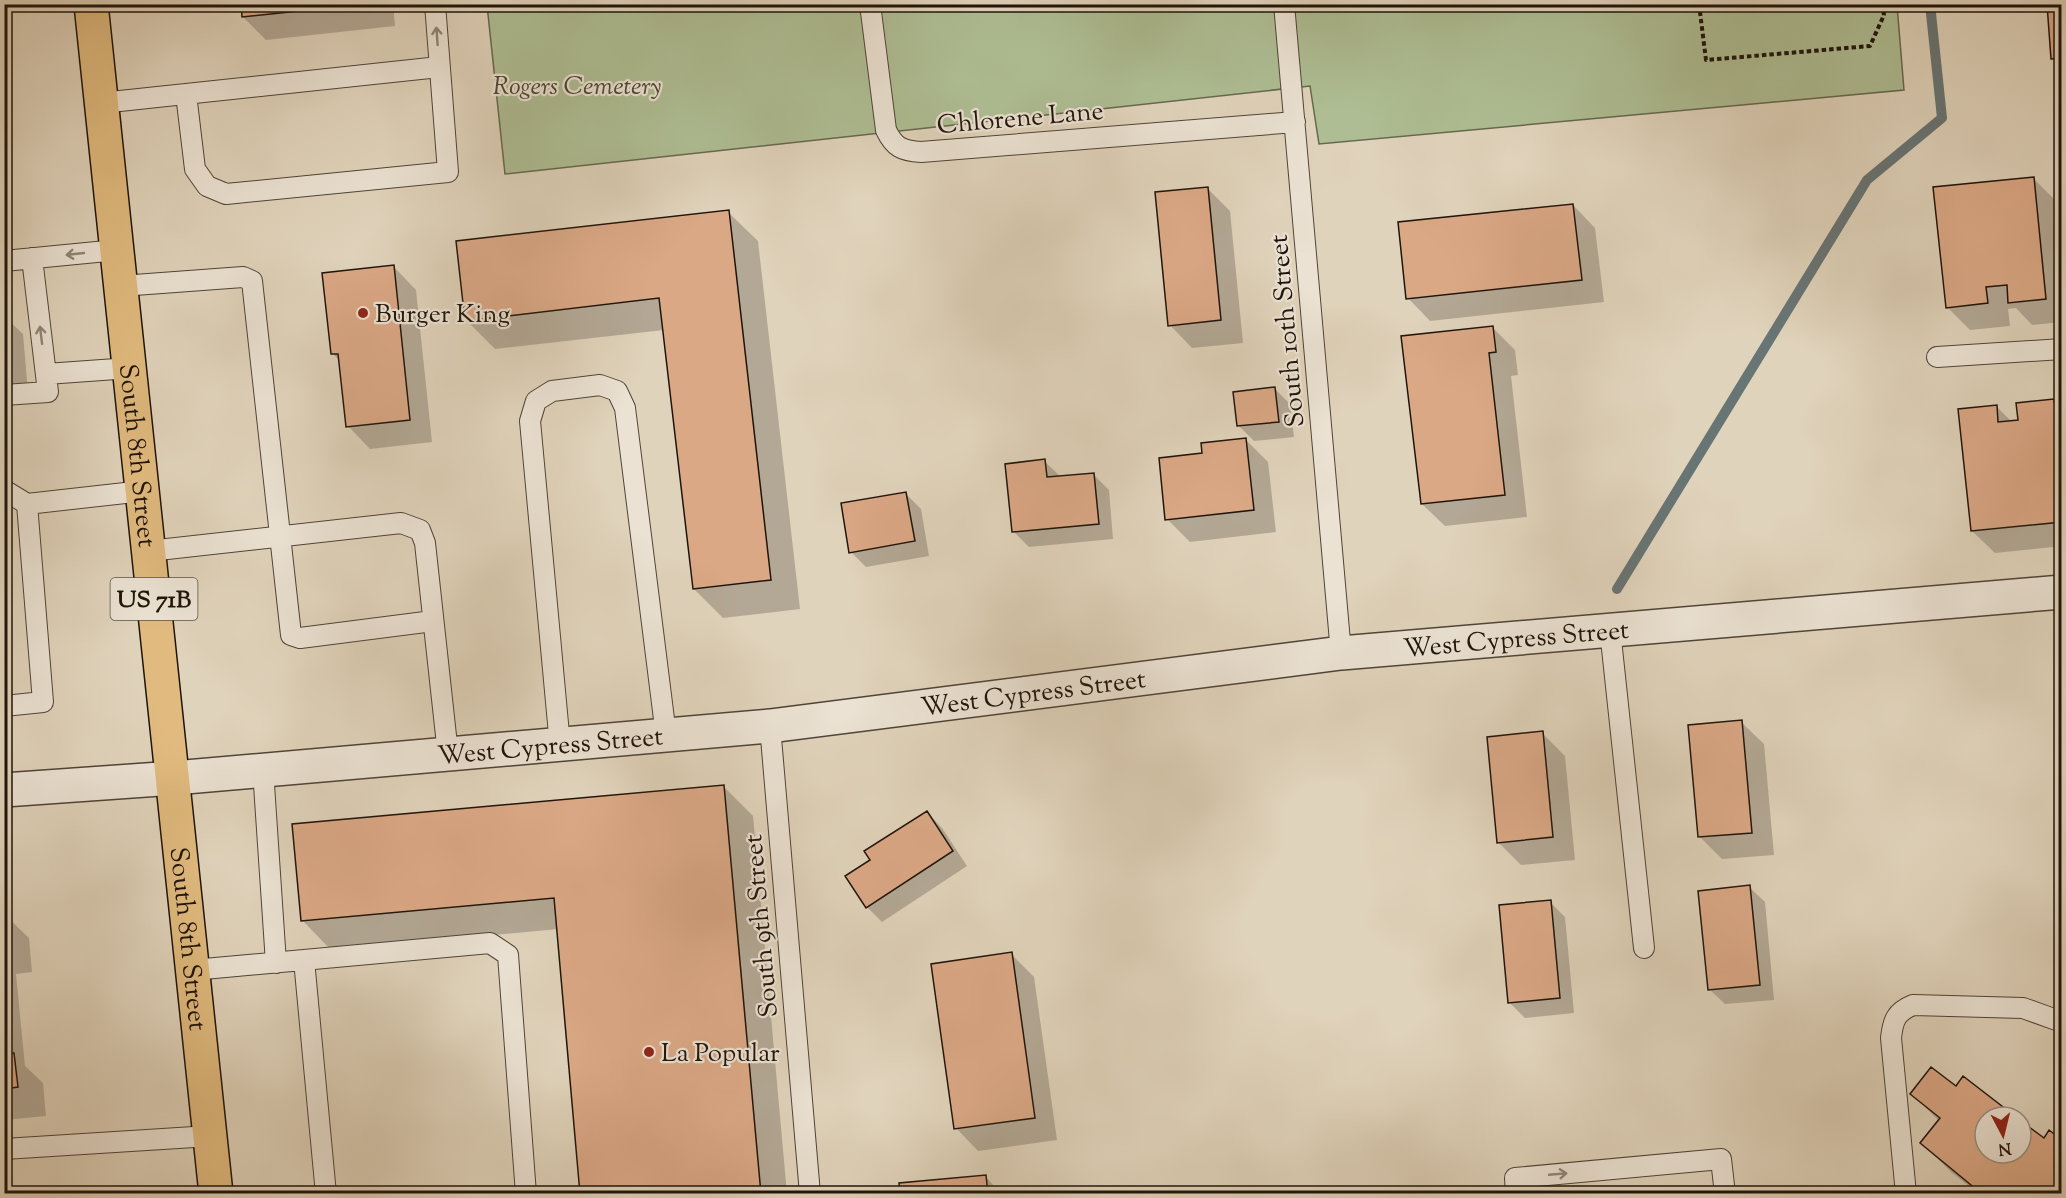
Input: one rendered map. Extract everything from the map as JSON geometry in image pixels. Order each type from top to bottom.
[{"type":"main road","name":"South 8th Street","points":[[91,4],[216,1194]]},
{"type":"street","name":"West Cypress Street","points":[[4,790],[174,778],[770,726],[1341,653],[2061,592]]},
{"type":"lane","points":[[186,93],[195,169],[207,186],[226,194],[448,172],[435,4]]},
{"type":"lane","name":"Chlorene Lane","points":[[870,4],[886,130],[893,144],[904,151],[921,152],[1295,122]]},
{"type":"lane","name":"South 10th Street","points":[[1284,4],[1341,653]]},
{"type":"lane","points":[[101,103],[439,67]]},
{"type":"lane","points":[[4,261],[117,250]]},
{"type":"lane","points":[[4,395],[48,392],[32,258]]},
{"type":"lane","points":[[121,286],[243,277],[252,281],[291,634],[300,638],[433,621]]},
{"type":"lane","points":[[1937,357],[2061,349]]},
{"type":"lane","points":[[46,374],[130,368]]},
{"type":"lane","points":[[560,745],[530,421],[537,401],[552,391],[600,385],[617,391],[625,408],[666,735]]},
{"type":"lane","points":[[4,490],[27,504],[143,491]]},
{"type":"lane","points":[[4,706],[43,702],[27,504]]},
{"type":"lane","points":[[149,551],[401,523],[420,530],[425,543],[448,754]]},
{"type":"lane","points":[[1610,630],[1644,948]]},
{"type":"lane","name":"South 9th Street","points":[[770,726],[810,1194]]},
{"type":"lane","points":[[263,770],[276,963]]},
{"type":"lane","points":[[193,970],[490,943],[508,955],[526,1194]]},
{"type":"lane","points":[[304,960],[326,1194]]},
{"type":"lane","points":[[1906,1194],[1891,1038],[1893,1019],[1902,1009],[1913,1005],[2001,1005],[2023,1008],[2061,1022]]},
{"type":"lane","points":[[4,1149],[210,1136]]},
{"type":"lane","points":[[1516,1194],[1515,1178],[1721,1159],[1725,1194]]},
{"type":"path","points":[[1699,4],[1706,60],[1870,46],[1884,15],[1882,4]]},
{"type":"green space","name":"Rogers Cemetery","points":[[487,5],[1897,5],[1904,90],[1319,144],[1310,86],[505,174]]},
{"type":"building","points":[[241,4],[366,4],[242,17]]},
{"type":"building","points":[[2047,4],[2062,4],[2062,58],[2051,59]]},
{"type":"building","points":[[2034,177],[2046,299],[2008,303],[2007,285],[1986,287],[1988,303],[1946,308],[1933,187]]},
{"type":"building","points":[[1208,187],[1221,320],[1168,326],[1155,192]]},
{"type":"building","points":[[1573,204],[1582,280],[1406,299],[1398,222]]},
{"type":"building","points":[[729,210],[771,580],[693,589],[659,298],[465,321],[456,241]]},
{"type":"building","name":"Burger King","points":[[394,265],[410,420],[346,427],[338,354],[331,354],[322,273]]},
{"type":"building","points":[[1493,326],[1496,352],[1489,353],[1505,495],[1421,504],[1401,336]]},
{"type":"building","points":[[1275,387],[1279,422],[1237,426],[1233,392]]},
{"type":"building","points":[[2054,399],[2059,441],[2062,441],[2062,522],[1971,531],[1958,409],[1997,405],[1998,422],[2018,420],[2016,403]]},
{"type":"building","points":[[1246,438],[1254,510],[1165,520],[1159,458],[1202,453],[1201,443]]},
{"type":"building","points":[[1045,459],[1047,477],[1094,473],[1099,524],[1012,532],[1005,464]]},
{"type":"building","points":[[906,492],[915,541],[849,553],[841,503]]},
{"type":"building","points":[[1742,720],[1752,833],[1698,837],[1688,725]]},
{"type":"building","points":[[1543,731],[1553,837],[1497,843],[1487,737]]},
{"type":"building","points":[[724,785],[761,1194],[580,1194],[554,898],[301,921],[292,824]]},
{"type":"building","points":[[927,811],[953,851],[866,908],[845,876],[870,860],[864,851]]},
{"type":"building","points":[[1750,885],[1760,985],[1708,990],[1698,891]]},
{"type":"building","points":[[1551,900],[1560,998],[1508,1003],[1499,905]]},
{"type":"building","points":[[1012,952],[1035,1118],[954,1129],[931,964]]},
{"type":"building","points":[[4,1053],[14,1053],[18,1087],[4,1089]]},
{"type":"building","points":[[1931,1067],[1956,1086],[1963,1076],[2000,1105],[1973,1105],[1973,1165],[2033,1165],[2033,1130],[2044,1138],[2049,1130],[2062,1140],[2062,1194],[1982,1194],[1920,1143],[1940,1118],[1910,1094]]},
{"type":"building","points":[[986,1175],[988,1194],[900,1194],[899,1183]]},
{"type":"waterway","points":[[1617,589],[1867,180],[1942,118],[1930,4]]},
{"type":"place","name":"Burger King","points":[[363,313]]},
{"type":"place","name":"La Popular","points":[[649,1052]]}]
